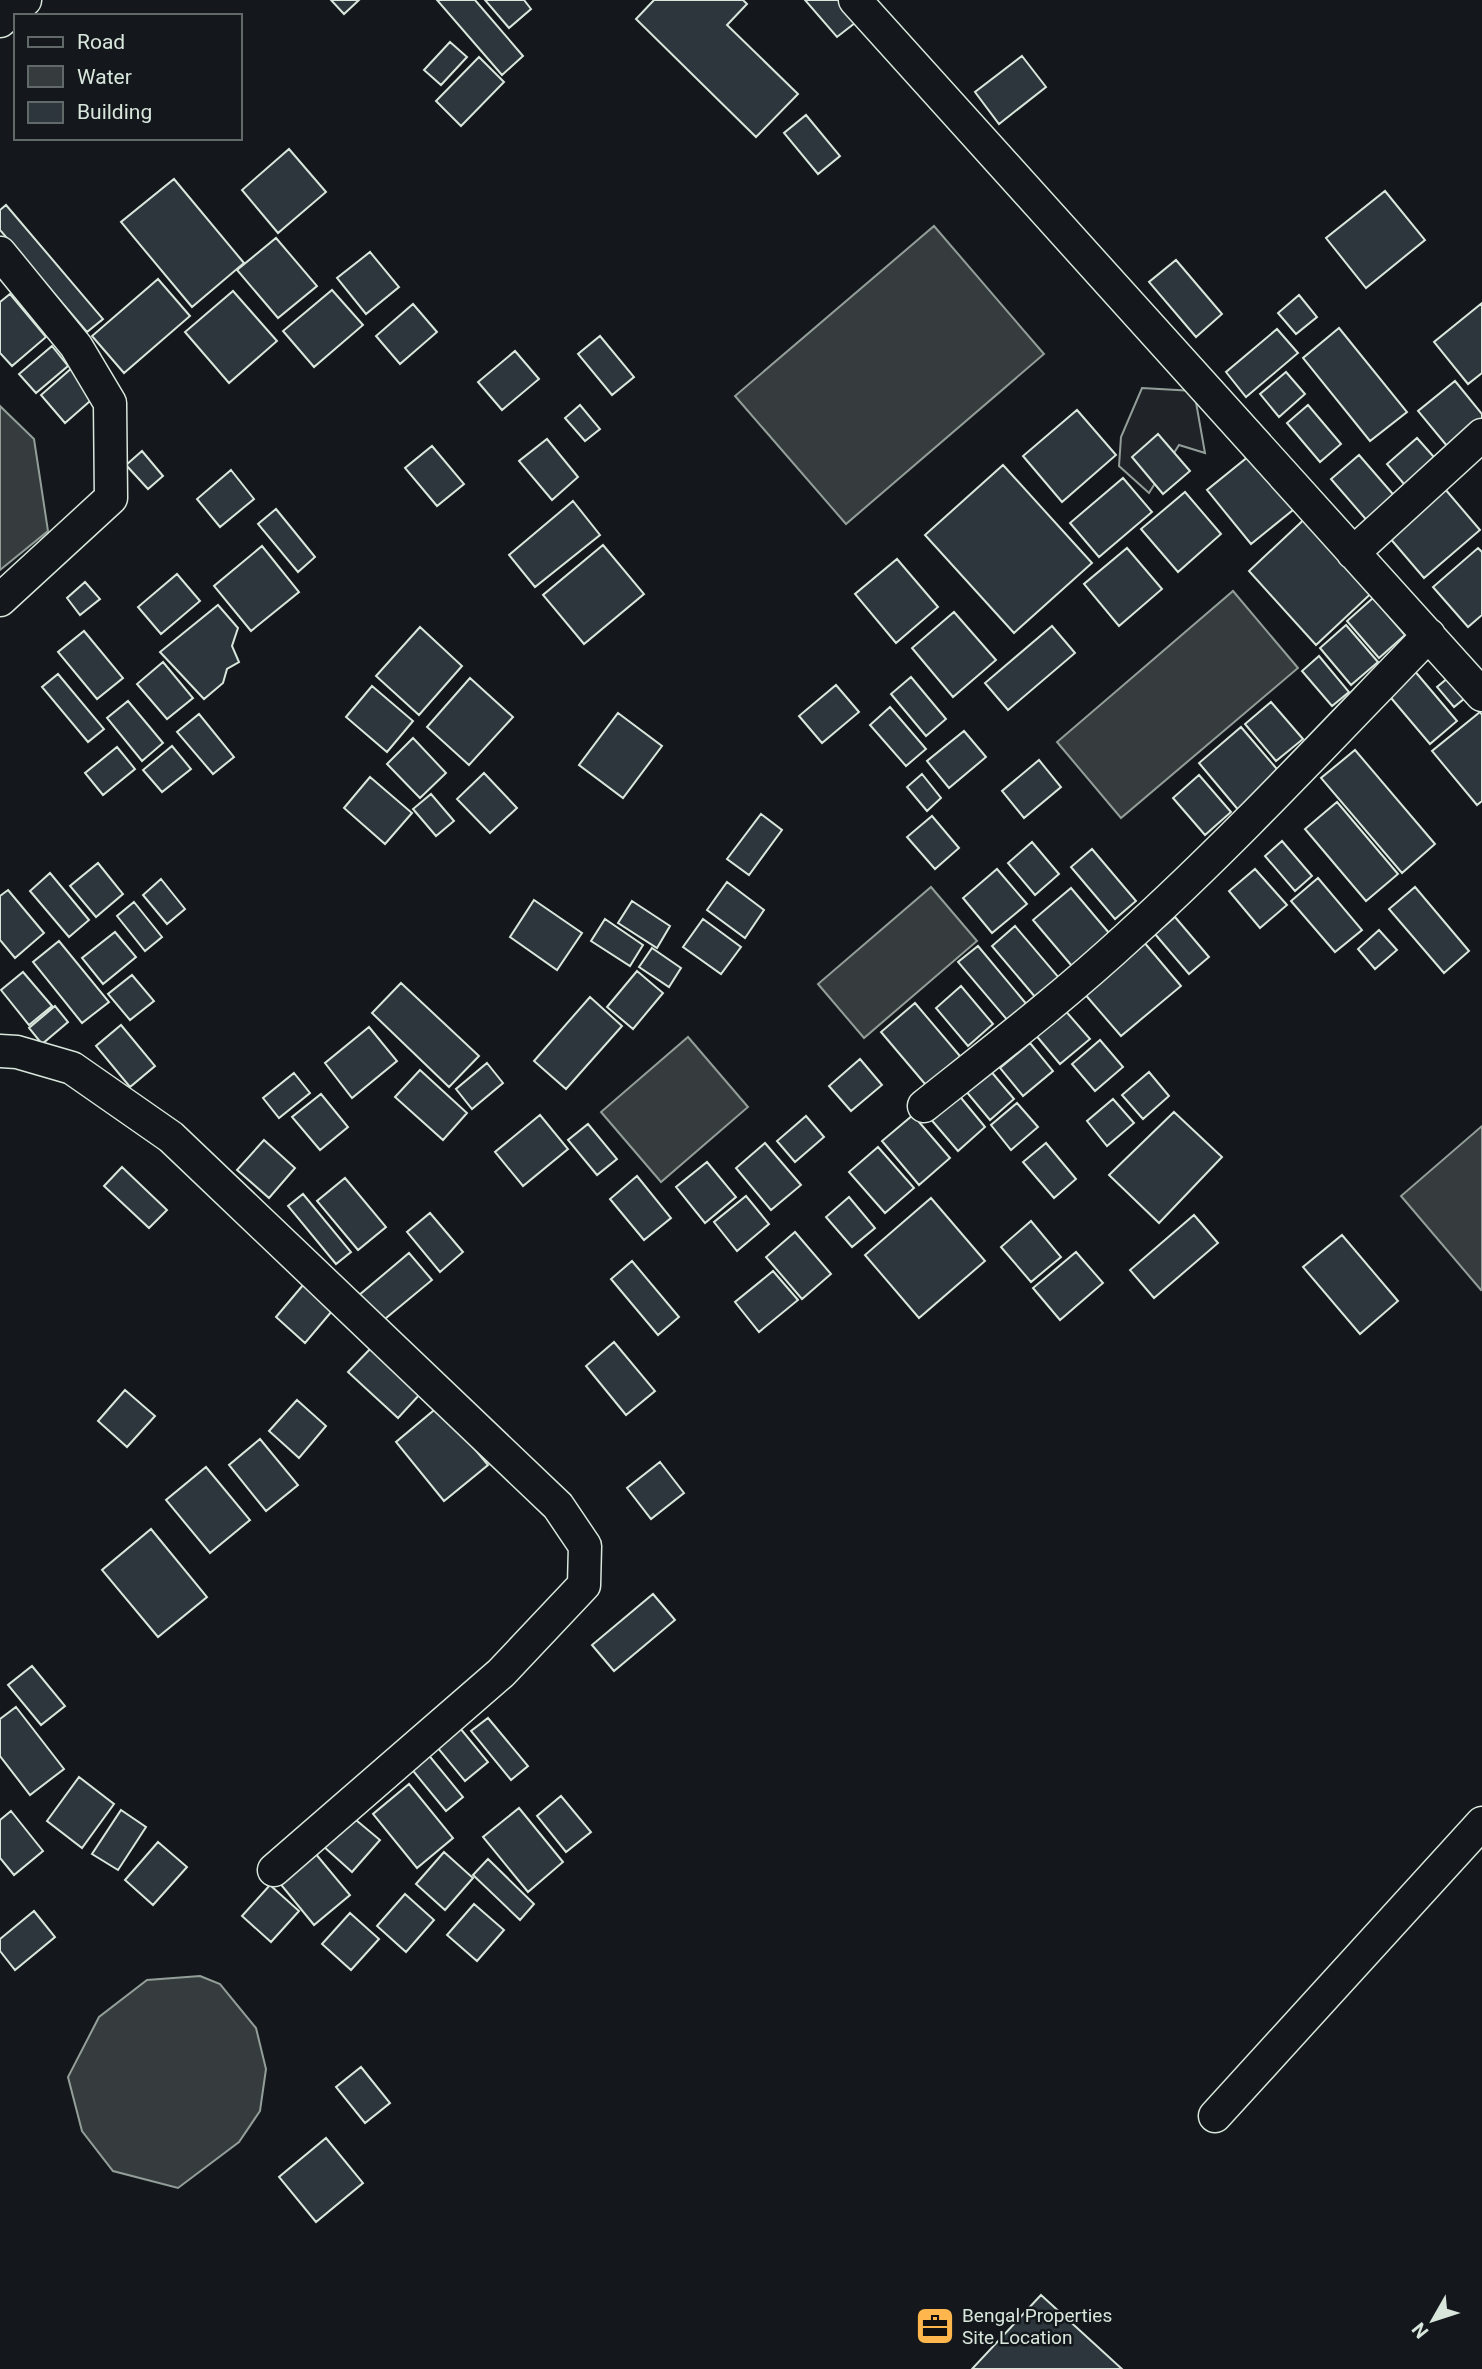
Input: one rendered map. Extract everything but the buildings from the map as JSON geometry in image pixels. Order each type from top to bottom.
[{"type":"street","points":[[0,21],[24,0]]},
{"type":"street","points":[[855,0],[1482,695]]},
{"type":"street","points":[[0,253],[76,346],[110,402],[111,498],[0,600]]},
{"type":"street","points":[[1353,553],[1482,435]]},
{"type":"street","points":[[923,1106],[1038,1015],[1129,936],[1259,811],[1429,635]]},
{"type":"street","points":[[0,1051],[17,1052],[72,1068],[172,1137],[558,1506],[585,1546],[584,1585],[510,1663],[274,1870]]},
{"type":"street","points":[[1215,2116],[1482,1824]]},
{"type":"shaded area","points":[[1142,388],[1194,391],[1205,453],[1179,445],[1149,493],[1119,466],[1121,437]]},
{"type":"water","points":[[934,226],[1044,354],[846,524],[735,396]]},
{"type":"water","points":[[0,406],[34,439],[48,531],[0,570]]},
{"type":"water","points":[[1233,591],[1298,668],[1121,818],[1057,742]]},
{"type":"water","points":[[931,887],[977,941],[864,1038],[818,984]]},
{"type":"water","points":[[688,1037],[748,1107],[661,1182],[601,1112]]},
{"type":"water","points":[[1482,1126],[1482,1289],[1481,1290],[1401,1196]]},
{"type":"water","points":[[200,1976],[220,1984],[256,2028],[266,2069],[260,2111],[239,2142],[178,2188],[113,2171],[82,2131],[68,2077],[99,2017],[147,1980]]},
{"type":"place","name":"Bengal Properties Site Location","points":[[935,2326]]}]
